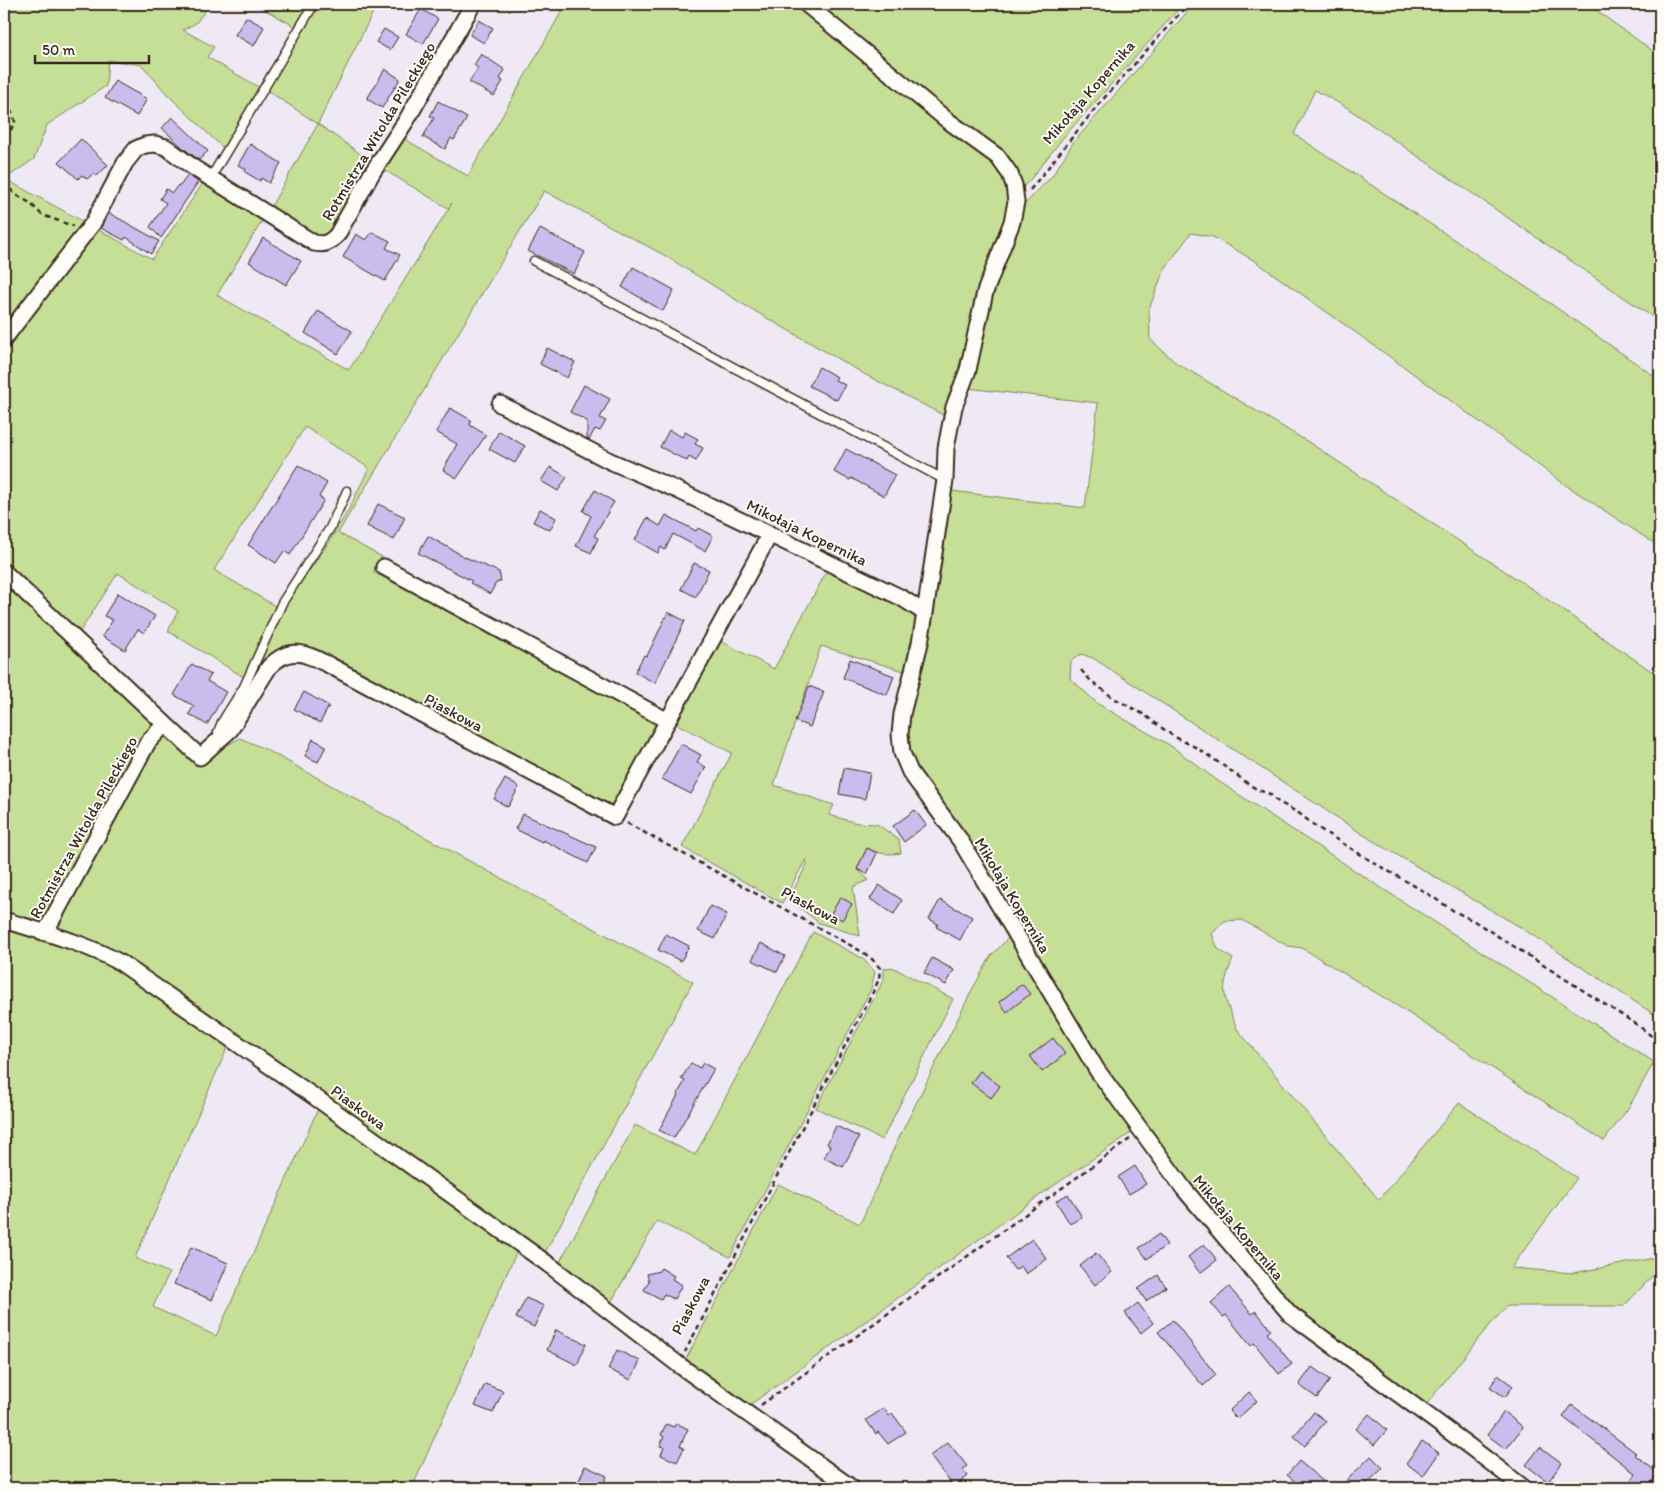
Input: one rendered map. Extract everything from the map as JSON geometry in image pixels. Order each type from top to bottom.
[{"type":"street","name":"Rotmistrza Witolda Pileckiego","points":[[4,339],[85,233],[106,202],[125,163],[136,149],[146,145],[155,144],[166,147],[210,178],[314,243],[323,245],[330,242],[337,235],[372,173],[406,122],[473,4]]},
{"type":"street","points":[[806,4],[947,120],[998,157],[1010,174],[1014,185],[1016,202],[1012,222],[985,292],[968,370],[954,407],[946,448],[945,480],[926,613]]},
{"type":"street","name":"Mikołaja Kopernika","points":[[500,404],[610,461],[675,488],[902,598],[926,613],[902,714],[900,734],[902,753],[910,772],[960,840],[1097,1070],[1184,1190],[1290,1314],[1524,1488]]},
{"type":"street","points":[[615,817],[770,534]]},
{"type":"street","points":[[384,567],[668,721]]},
{"type":"street","points":[[4,572],[165,724]]},
{"type":"street","name":"Piaskowa","points":[[165,724],[200,757],[236,723],[275,660],[286,654],[298,652],[329,665],[615,817]]},
{"type":"street","name":"Rotmistrza Witolda Pileckiego","points":[[45,933],[148,742],[165,724]]},
{"type":"street","name":"Piaskowa","points":[[4,920],[81,945],[121,962],[319,1100],[552,1267],[679,1365],[822,1469],[852,1488]]},
{"type":"lane","points":[[210,178],[314,4]]},
{"type":"lane","points":[[534,261],[945,480]]},
{"type":"lane","points":[[218,742],[218,732],[222,722],[244,687],[278,609],[330,528],[347,491]]},
{"type":"path","name":"Mikołaja Kopernika","points":[[1016,202],[1029,190],[1098,105],[1188,4]]},
{"type":"path","points":[[4,103],[13,114],[15,121],[7,138],[7,157],[4,162]]},
{"type":"path","points":[[4,183],[42,215],[70,224],[85,233]]},
{"type":"path","points":[[1081,670],[1090,680],[1121,702],[1144,714],[1173,736],[1197,748],[1247,784],[1270,794],[1277,801],[1352,849],[1548,968],[1639,1026],[1660,1042]]},
{"type":"path","name":"Piaskowa","points":[[615,817],[859,950],[871,958],[880,968],[879,979],[874,992],[679,1365]]},
{"type":"path","points":[[747,1414],[1141,1131]]},
{"type":"green space","points":[[4,4],[210,4],[196,23],[183,30],[214,47],[207,57],[260,88],[296,27],[255,4],[377,4],[318,124],[261,88],[224,149],[167,94],[142,65],[108,60],[106,86],[47,125],[34,159],[5,179],[152,259],[205,180],[264,218],[217,295],[349,370],[452,203],[448,208],[381,168],[403,138],[468,176],[566,4],[1183,4],[1062,139],[1030,180],[1008,202],[1008,219],[960,362],[945,416],[866,375],[746,306],[664,255],[544,191],[338,533],[382,557],[373,572],[659,721],[613,810],[303,647],[272,654],[232,722],[200,753],[247,679],[168,631],[178,611],[118,573],[73,642],[201,760],[240,738],[265,749],[693,982],[537,1267],[516,1253],[412,1488],[4,1488]],"holes":[[[305,427],[369,468],[349,509],[330,541],[282,610],[214,570]],[[115,953],[141,967],[323,1098],[216,1336],[153,1307],[169,1273],[135,1258],[229,1044]]]},
{"type":"green space","points":[[1194,4],[1587,4],[1660,56],[1660,322],[1346,107],[1315,90],[1294,134],[1541,297],[1660,380],[1660,547],[1567,486],[1255,261],[1213,237],[1191,233],[1164,270],[1149,309],[1150,339],[1175,362],[1313,445],[1532,589],[1660,677],[1660,1018],[1520,927],[1370,839],[1093,658],[1081,654],[1071,661],[1070,678],[1098,704],[1171,746],[1218,781],[1383,889],[1654,1062],[1629,1107],[1604,1141],[1396,1005],[1302,948],[1288,946],[1242,920],[1224,921],[1212,934],[1218,949],[1233,959],[1226,979],[1225,994],[1237,1029],[1379,1200],[1459,1103],[1577,1178],[1511,1268],[1573,1273],[1660,1257],[1660,1268],[1624,1306],[1507,1306],[1482,1334],[1426,1405],[1335,1340],[1272,1285],[1166,1153],[1101,1062],[921,774],[908,744],[908,723],[930,634],[952,491],[1085,508],[1098,403],[967,388],[992,294],[1018,227],[1024,205],[1052,176],[1073,143]]},
{"type":"green space","points":[[318,124],[372,162],[331,233],[318,238],[269,210]]},
{"type":"green space","points":[[829,567],[908,609],[917,621],[904,671],[821,646],[774,785],[834,805],[829,815],[857,823],[877,824],[899,840],[901,853],[883,854],[867,848],[857,869],[869,880],[853,887],[860,936],[819,923],[789,899],[807,864],[806,859],[782,903],[682,847],[732,753],[673,722],[717,639],[774,669]]},
{"type":"green space","points":[[813,932],[862,958],[875,972],[871,989],[730,1257],[657,1221],[610,1304],[558,1265],[635,1125],[695,1155]]},
{"type":"green space","points":[[1011,935],[1135,1130],[1046,1191],[747,1407],[684,1363],[778,1184],[860,1224],[895,1146],[973,988],[991,956]]},
{"type":"green space","points":[[892,967],[953,999],[882,1140],[816,1108],[884,979],[884,969]]},
{"type":"building","points":[[421,9],[438,19],[423,44],[406,34]]},
{"type":"building","points":[[246,17],[264,27],[254,46],[235,35]]},
{"type":"building","points":[[479,20],[493,28],[484,43],[470,35]]},
{"type":"building","points":[[384,29],[398,37],[390,50],[376,42]]},
{"type":"building","points":[[481,54],[505,70],[500,79],[503,81],[494,96],[469,82],[478,68],[474,65]]},
{"type":"building","points":[[385,69],[400,79],[382,108],[367,99]]},
{"type":"building","points":[[115,81],[147,99],[137,116],[105,98]]},
{"type":"building","points":[[438,101],[467,118],[454,140],[451,138],[445,149],[423,137],[434,118],[430,116]]},
{"type":"building","points":[[172,117],[208,151],[199,160],[162,128]]},
{"type":"building","points":[[81,139],[108,165],[97,176],[94,173],[87,179],[82,175],[78,179],[59,162]]},
{"type":"building","points":[[250,144],[281,163],[269,183],[261,178],[260,181],[245,172],[246,169],[238,165]]},
{"type":"building","points":[[188,175],[198,182],[161,238],[150,227],[166,203],[160,199],[166,189],[172,193]]},
{"type":"building","points":[[109,213],[159,241],[151,254],[126,237],[124,240],[101,228]]},
{"type":"building","points":[[540,229],[585,252],[574,274],[528,251]]},
{"type":"building","points":[[372,232],[390,241],[386,248],[400,255],[385,281],[343,257],[356,234],[366,240]]},
{"type":"building","points":[[263,238],[301,261],[286,285],[249,262]]},
{"type":"building","points":[[633,267],[674,290],[663,311],[622,287]]},
{"type":"building","points":[[318,311],[352,331],[338,354],[305,333]]},
{"type":"building","points":[[547,348],[575,362],[567,378],[540,364]]},
{"type":"building","points":[[819,367],[837,377],[835,380],[845,385],[837,400],[809,386]]},
{"type":"building","points":[[584,385],[610,399],[600,418],[606,421],[600,431],[595,429],[589,440],[587,438],[587,421],[570,412]]},
{"type":"building","points":[[450,408],[471,420],[470,425],[486,435],[457,478],[443,470],[457,444],[436,432]]},
{"type":"building","points":[[669,430],[682,437],[685,432],[698,439],[695,444],[703,448],[696,461],[689,457],[687,461],[660,447]]},
{"type":"building","points":[[499,431],[525,446],[515,463],[489,449]]},
{"type":"building","points":[[846,449],[895,475],[884,496],[851,478],[850,480],[834,472]]},
{"type":"building","points":[[298,465],[327,483],[319,497],[324,500],[290,555],[284,551],[276,563],[248,545]]},
{"type":"building","points":[[550,467],[567,477],[558,491],[541,481]]},
{"type":"building","points":[[595,490],[614,502],[594,536],[598,538],[591,553],[576,546],[591,516],[583,511]]},
{"type":"building","points":[[378,504],[405,517],[394,540],[367,526]]},
{"type":"building","points":[[540,509],[556,518],[550,530],[533,522]]},
{"type":"building","points":[[666,515],[696,531],[698,528],[713,536],[705,551],[673,534],[665,550],[661,547],[658,553],[635,540],[647,518],[660,526]]},
{"type":"building","points":[[428,536],[465,557],[499,572],[501,581],[496,583],[490,594],[470,583],[472,581],[418,553]]},
{"type":"building","points":[[694,563],[709,570],[696,597],[681,589]]},
{"type":"building","points":[[118,593],[155,616],[144,633],[138,629],[125,650],[102,636],[113,620],[104,616]]},
{"type":"building","points":[[668,612],[685,621],[655,683],[635,672],[644,655],[647,656]]},
{"type":"building","points":[[850,659],[894,676],[887,695],[843,678]]},
{"type":"building","points":[[192,664],[211,675],[207,681],[226,692],[207,725],[189,714],[194,706],[174,695]]},
{"type":"building","points":[[809,686],[824,692],[810,727],[795,721]]},
{"type":"building","points":[[304,692],[329,706],[320,723],[294,709]]},
{"type":"building","points":[[313,739],[326,746],[318,762],[305,756]]},
{"type":"building","points":[[681,744],[701,755],[697,762],[706,767],[691,794],[662,779]]},
{"type":"building","points":[[844,768],[870,773],[865,799],[839,794]]},
{"type":"building","points":[[505,779],[519,787],[508,807],[494,799]]},
{"type":"building","points":[[915,810],[926,825],[904,842],[893,826]]},
{"type":"building","points":[[523,814],[596,847],[588,863],[543,840],[542,842],[515,829]]},
{"type":"building","points":[[867,848],[877,853],[867,874],[857,869]]},
{"type":"building","points":[[879,885],[902,900],[894,914],[870,899]]},
{"type":"building","points":[[841,897],[852,904],[842,920],[831,913]]},
{"type":"building","points":[[940,900],[972,917],[960,940],[936,927],[938,924],[929,919]]},
{"type":"building","points":[[710,906],[727,914],[715,939],[698,931]]},
{"type":"building","points":[[666,934],[689,946],[681,961],[658,950]]},
{"type":"building","points":[[761,943],[785,956],[777,972],[752,960]]},
{"type":"building","points":[[932,958],[954,970],[946,985],[924,973]]},
{"type":"building","points":[[1022,984],[1030,994],[1007,1012],[999,1002]]},
{"type":"building","points":[[1053,1038],[1065,1054],[1042,1072],[1030,1056]]},
{"type":"building","points":[[691,1063],[700,1068],[703,1063],[714,1069],[674,1138],[659,1130],[685,1081],[681,1079]]},
{"type":"building","points":[[980,1071],[1000,1086],[991,1098],[971,1083]]},
{"type":"building","points":[[836,1126],[859,1137],[843,1167],[824,1158],[830,1146],[827,1144]]},
{"type":"building","points":[[1135,1166],[1146,1184],[1129,1194],[1118,1177]]},
{"type":"building","points":[[1068,1194],[1082,1217],[1070,1224],[1056,1201]]},
{"type":"building","points":[[1159,1234],[1167,1245],[1147,1259],[1139,1248]]},
{"type":"building","points":[[1032,1239],[1047,1259],[1026,1274],[1021,1266],[1015,1270],[1006,1258]]},
{"type":"building","points":[[1204,1244],[1217,1260],[1200,1273],[1188,1257]]},
{"type":"building","points":[[191,1247],[228,1263],[212,1300],[174,1284]]},
{"type":"building","points":[[1096,1253],[1112,1272],[1095,1285],[1080,1266]]},
{"type":"building","points":[[661,1268],[674,1276],[672,1279],[682,1285],[674,1299],[664,1294],[661,1299],[644,1290],[649,1281],[647,1274],[659,1271]]},
{"type":"building","points":[[1158,1275],[1166,1287],[1146,1301],[1138,1289]]},
{"type":"building","points":[[1229,1287],[1252,1314],[1256,1311],[1271,1330],[1267,1333],[1292,1364],[1279,1374],[1254,1343],[1251,1346],[1226,1315],[1223,1317],[1211,1303]]},
{"type":"building","points":[[526,1298],[544,1306],[534,1327],[516,1318]]},
{"type":"building","points":[[1138,1303],[1153,1323],[1141,1333],[1125,1313]]},
{"type":"building","points":[[1173,1320],[1216,1375],[1203,1386],[1158,1332]]},
{"type":"building","points":[[556,1330],[586,1344],[577,1365],[547,1350]]},
{"type":"building","points":[[617,1350],[640,1361],[631,1380],[608,1369]]},
{"type":"building","points":[[1312,1367],[1330,1380],[1317,1398],[1299,1385]]},
{"type":"building","points":[[1498,1375],[1513,1386],[1505,1397],[1490,1387]]},
{"type":"building","points":[[485,1384],[503,1391],[493,1413],[475,1406]]},
{"type":"building","points":[[1249,1392],[1257,1401],[1237,1419],[1229,1411]]},
{"type":"building","points":[[1572,1405],[1636,1453],[1634,1454],[1658,1473],[1647,1488],[1625,1488],[1636,1474],[1563,1417]]},
{"type":"building","points":[[884,1408],[889,1416],[892,1413],[906,1432],[888,1444],[878,1432],[876,1434],[866,1420]]},
{"type":"building","points":[[1314,1412],[1326,1421],[1305,1446],[1294,1436]]},
{"type":"building","points":[[1504,1412],[1523,1427],[1506,1449],[1487,1435]]},
{"type":"building","points":[[1369,1414],[1387,1430],[1374,1445],[1356,1429]]},
{"type":"building","points":[[676,1423],[688,1429],[680,1446],[684,1448],[677,1462],[661,1455],[664,1447],[660,1446],[664,1437],[661,1435],[666,1424],[674,1427]]},
{"type":"building","points":[[1422,1441],[1439,1453],[1423,1476],[1406,1463]]},
{"type":"building","points":[[948,1442],[967,1466],[963,1469],[968,1476],[954,1487],[930,1456]]},
{"type":"building","points":[[1540,1447],[1562,1463],[1548,1482],[1526,1465]]},
{"type":"building","points":[[1371,1456],[1383,1468],[1362,1488],[1339,1488]]},
{"type":"building","points":[[1299,1461],[1331,1488],[1303,1488],[1287,1475]]},
{"type":"building","points":[[585,1466],[607,1476],[602,1488],[576,1488]]}]
